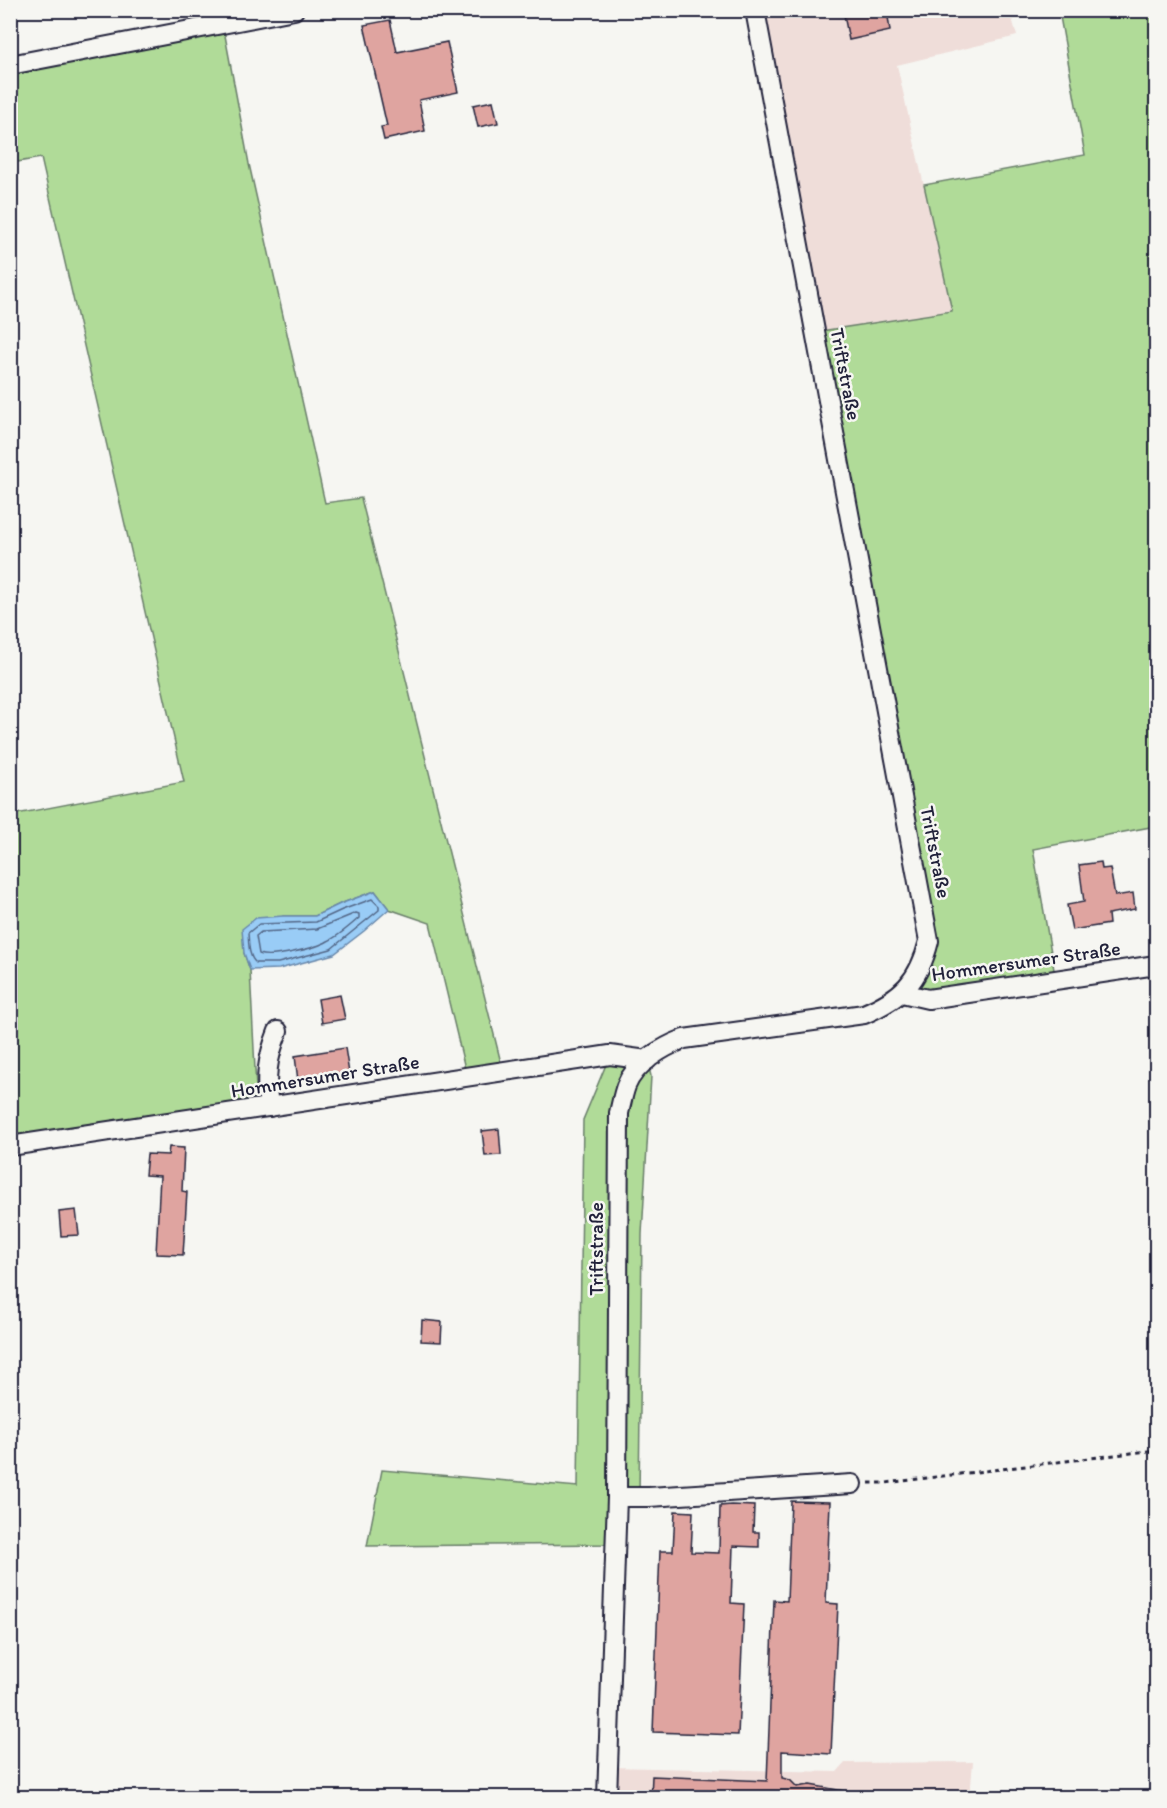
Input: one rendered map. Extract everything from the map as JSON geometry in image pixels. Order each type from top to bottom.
[{"type":"street","points":[[10,65],[294,10]]},
{"type":"street","name":"Triftstraße","points":[[607,1797],[617,1497],[619,1113],[626,1085],[647,1060],[668,1046],[684,1040],[864,1014],[885,1005],[902,993],[912,980],[925,958],[929,940],[755,10]]},
{"type":"street","name":"Hommersumer Straße","points":[[902,993],[928,999],[1156,965]]},
{"type":"street","points":[[269,1107],[266,1069],[270,1050],[278,1031]]},
{"type":"street","name":"Hommersumer Straße","points":[[10,1146],[610,1055],[647,1060]]},
{"type":"street","points":[[617,1497],[660,1497],[852,1484]]},
{"type":"path","points":[[852,1484],[886,1483],[1156,1450]]},
{"type":"shaded area","points":[[755,11],[1010,11],[1017,36],[897,65],[952,311],[815,332]]},
{"type":"shaded area","points":[[973,1762],[970,1797],[607,1798],[608,1767],[837,1772],[845,1763]]},
{"type":"green space","points":[[1059,11],[1156,11],[1156,826],[1033,849],[1056,981],[902,993],[925,958],[815,332],[952,311],[924,185],[1085,155]]},
{"type":"green space","points":[[224,30],[249,164],[325,503],[361,498],[503,1071],[467,1077],[430,923],[389,909],[375,891],[315,916],[283,916],[244,953],[250,970],[257,1109],[11,1146],[11,815],[184,782],[41,158],[11,163],[11,72]]},
{"type":"green space","points":[[610,1055],[647,1060],[651,1076],[642,1234],[639,1497],[617,1498],[616,1544],[367,1546],[382,1470],[578,1487],[583,1120]]},
{"type":"water","points":[[375,891],[389,909],[334,954],[279,969],[250,970],[244,953],[242,929],[256,918],[315,916]]},
{"type":"building","points":[[843,10],[887,10],[890,31],[849,40]]},
{"type":"building","points":[[390,20],[397,52],[447,42],[458,92],[419,100],[425,131],[384,140],[381,127],[387,126],[364,25]]},
{"type":"building","points":[[493,101],[498,123],[478,127],[473,105]]},
{"type":"building","points":[[1101,862],[1102,869],[1110,868],[1115,896],[1133,893],[1135,909],[1108,914],[1109,924],[1072,930],[1067,905],[1084,902],[1079,865]]},
{"type":"building","points":[[340,995],[345,1019],[322,1023],[318,999]]},
{"type":"building","points":[[345,1048],[349,1073],[298,1081],[295,1056]]},
{"type":"building","points":[[499,1129],[501,1155],[485,1156],[482,1131]]},
{"type":"building","points":[[169,1147],[184,1148],[182,1191],[187,1192],[183,1255],[156,1254],[160,1176],[145,1175],[147,1154],[168,1155]]},
{"type":"building","points":[[76,1210],[79,1235],[61,1236],[59,1212]]},
{"type":"building","points":[[422,1320],[442,1322],[441,1342],[421,1341]]},
{"type":"building","points":[[791,1501],[830,1502],[826,1603],[838,1604],[831,1754],[782,1751],[782,1778],[790,1780],[797,1787],[810,1785],[843,1791],[843,1797],[651,1797],[652,1776],[767,1781],[774,1600],[787,1601]]},
{"type":"building","points":[[720,1506],[754,1506],[753,1532],[759,1532],[759,1547],[733,1546],[731,1603],[744,1604],[738,1735],[653,1732],[660,1551],[673,1551],[675,1511],[693,1512],[691,1552],[719,1553]]}]
